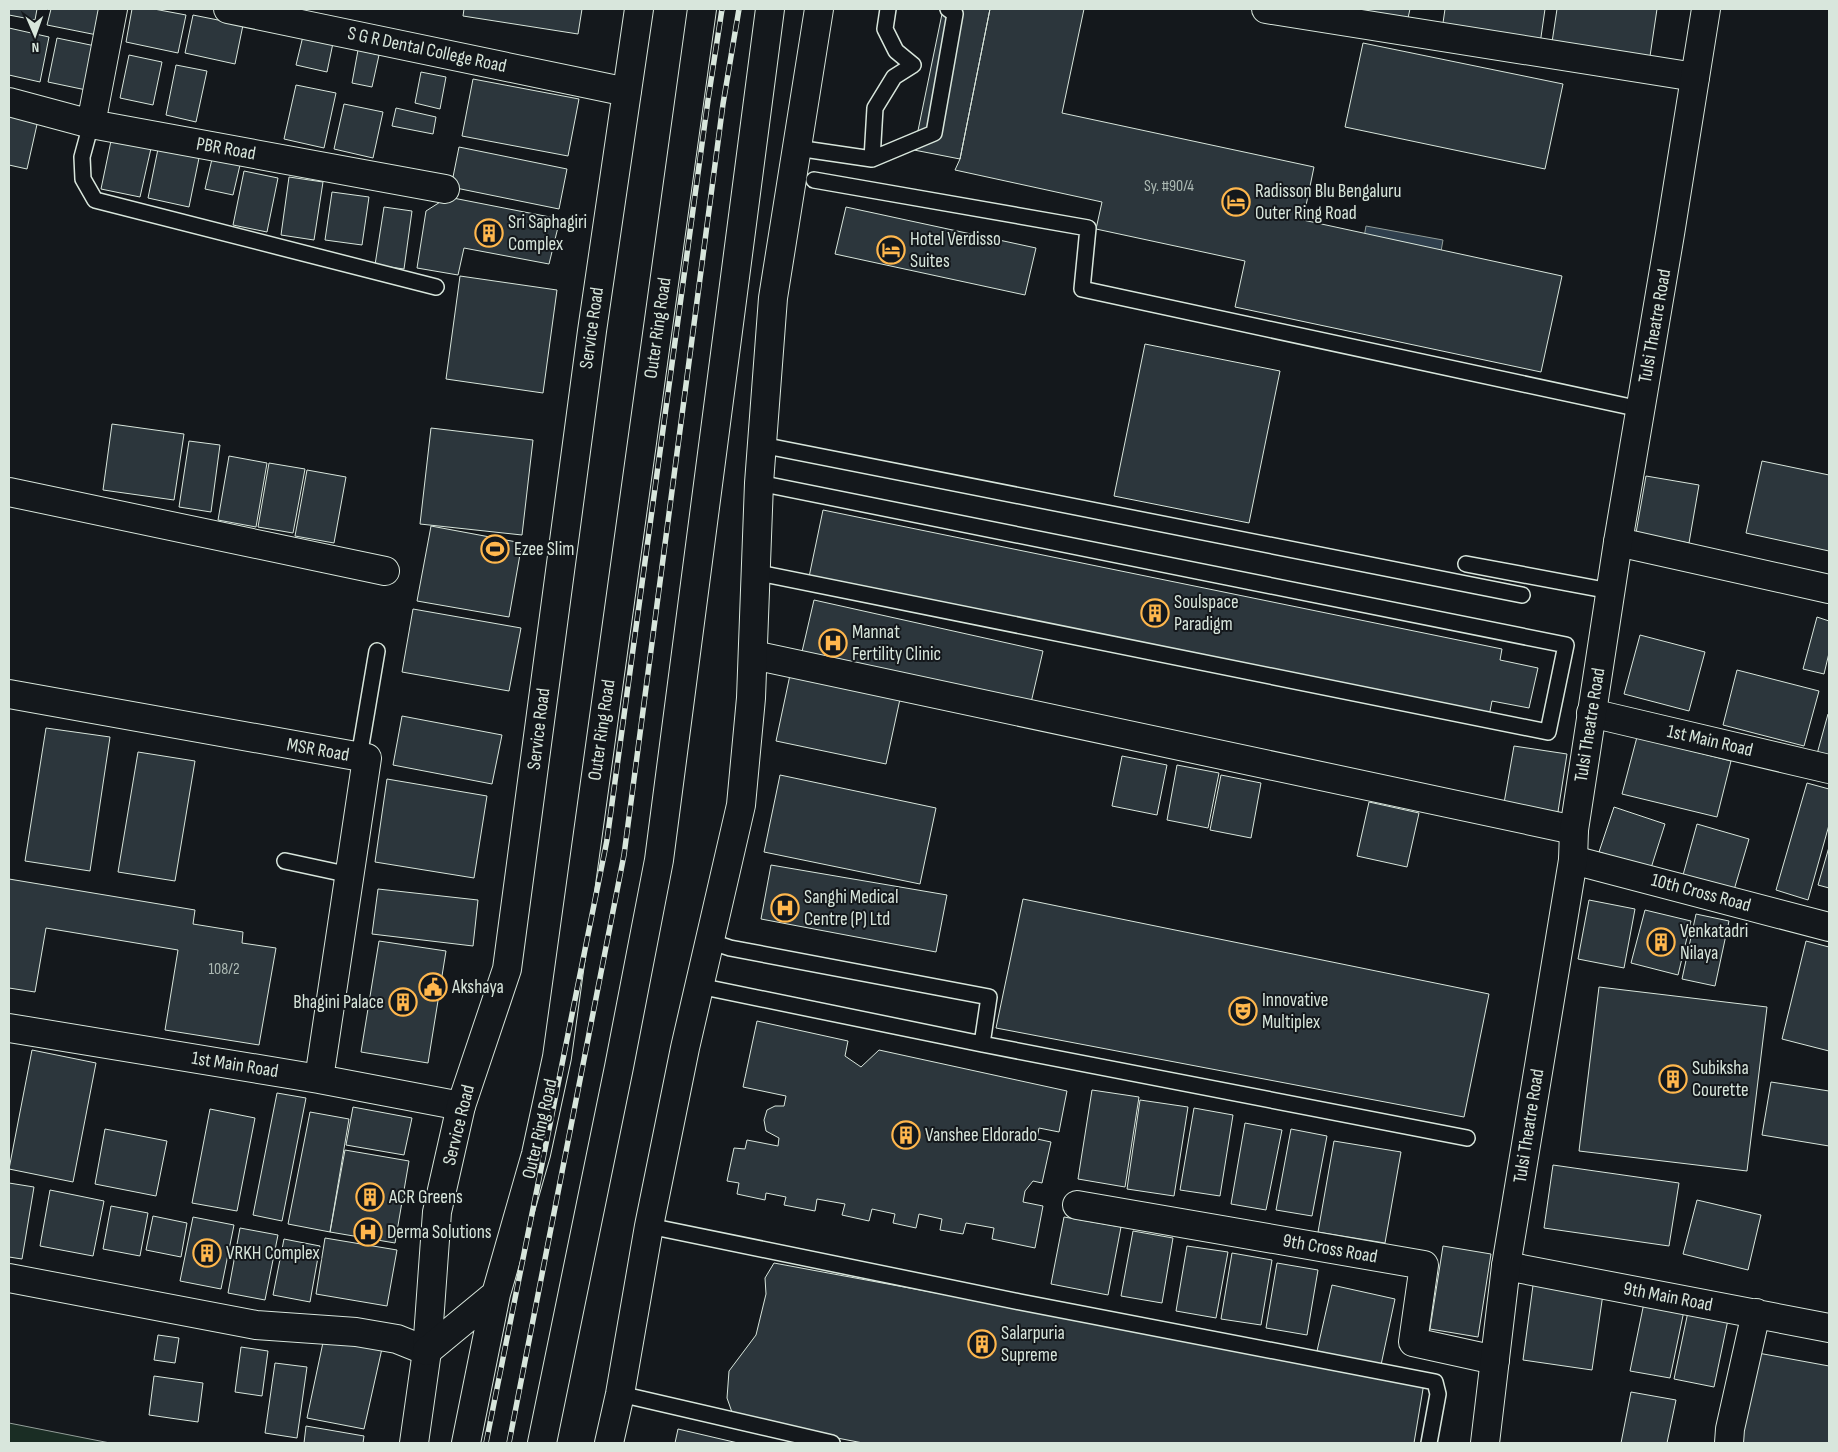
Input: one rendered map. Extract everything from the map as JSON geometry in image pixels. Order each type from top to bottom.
[{"type":"main road","points":[[91,124],[113,9]]},
{"type":"main road","name":"S G R Dental College Road","points":[[228,9],[627,92]]},
{"type":"main road","name":"Service Road","points":[[414,1443],[427,1351],[438,1212],[461,1106],[507,969],[590,340],[639,9]]},
{"type":"main road","name":"Outer Ring Road","points":[[466,1443],[496,1294],[536,1154],[557,1057],[702,9]]},
{"type":"main road","points":[[542,1443],[618,1077],[659,860],[770,9]]},
{"type":"main road","points":[[609,1443],[620,1394],[649,1226],[699,986],[741,805],[754,655],[754,572],[773,298],[819,9]]},
{"type":"main road","points":[[1266,9],[1695,77]]},
{"type":"main road","name":"Tulsi Theatre Road","points":[[1485,1443],[1506,1266],[1573,860],[1574,830],[1591,713],[1706,9]]},
{"type":"main road","name":"PBR Road","points":[[9,102],[91,124],[444,189]]},
{"type":"main road","points":[[9,492],[385,570]]},
{"type":"main road","points":[[1618,542],[1829,589]]},
{"type":"main road","points":[[754,655],[1574,830]]},
{"type":"main road","name":"MSR Road","points":[[9,694],[367,758],[319,1079]]},
{"type":"main road","name":"1st Main Road","points":[[1591,713],[1829,769]]},
{"type":"main road","name":"10th Cross Road","points":[[1573,860],[1829,927]]},
{"type":"main road","name":"1st Main Road","points":[[9,1028],[319,1079],[461,1106]]},
{"type":"main road","name":"9th Cross Road","points":[[1076,1205],[1424,1265],[1413,1342],[1495,1360]]},
{"type":"main road","name":"9th Main Road","points":[[1506,1266],[1829,1328]]},
{"type":"main road","points":[[9,1278],[256,1325],[364,1334],[397,1339],[427,1351],[496,1294]]},
{"type":"main road","points":[[1729,1443],[1730,1429],[1756,1314]]},
{"type":"lane","points":[[872,159],[875,108],[894,76],[912,65],[896,51],[885,30],[888,9]]},
{"type":"lane","points":[[797,148],[872,159],[934,133],[955,14],[948,9]]},
{"type":"lane","points":[[91,124],[82,157],[83,179],[95,200],[436,287]]},
{"type":"lane","points":[[814,180],[1088,228],[1082,289],[1640,409]]},
{"type":"lane","points":[[762,445],[1522,596]]},
{"type":"lane","points":[[754,572],[1548,732],[1566,645],[759,483]]},
{"type":"lane","points":[[1466,564],[1610,591]]},
{"type":"lane","points":[[359,757],[377,650]]},
{"type":"lane","points":[[285,861],[350,874]]},
{"type":"lane","points":[[709,941],[730,948],[989,997],[982,1044]]},
{"type":"lane","points":[[699,986],[982,1044],[1467,1138]]},
{"type":"lane","points":[[649,1226],[1020,1302],[1435,1382],[1438,1394],[1429,1443]]},
{"type":"lane","points":[[620,1394],[832,1443]]},
{"type":"green space","points":[[9,1423],[110,1443],[9,1443]]},
{"type":"water","points":[[1366,226],[1443,240],[1436,280],[1359,266]]},
{"type":"building","points":[[9,9],[37,9],[35,20],[9,15]]},
{"type":"building","points":[[51,9],[103,9],[97,35],[47,25]]},
{"type":"building","points":[[132,9],[154,9],[186,15],[178,53],[126,42]]},
{"type":"building","points":[[464,9],[582,9],[578,34],[463,16]]},
{"type":"building","points":[[943,9],[990,9],[960,159],[914,150]]},
{"type":"building","points":[[990,9],[1084,9],[1062,113],[1314,167],[1303,220],[1562,276],[1541,372],[1235,307],[1245,261],[1096,229],[1102,202],[955,170],[960,159]]},
{"type":"building","points":[[1331,9],[1410,9],[1406,27]]},
{"type":"building","points":[[1445,9],[1545,9],[1540,44],[1442,30]]},
{"type":"building","points":[[1557,9],[1657,9],[1649,63],[1551,49]]},
{"type":"building","points":[[193,15],[243,25],[235,64],[185,53]]},
{"type":"building","points":[[9,28],[49,37],[40,82],[9,75]]},
{"type":"building","points":[[303,36],[333,43],[327,72],[296,65]]},
{"type":"building","points":[[57,38],[100,47],[91,91],[48,82]]},
{"type":"building","points":[[1363,43],[1563,84],[1545,169],[1345,127]]},
{"type":"building","points":[[358,50],[379,55],[372,87],[352,83]]},
{"type":"building","points":[[129,55],[162,62],[153,105],[120,98]]},
{"type":"building","points":[[176,65],[207,71],[196,122],[166,115]]},
{"type":"building","points":[[421,72],[446,77],[440,109],[415,103]]},
{"type":"building","points":[[473,79],[579,99],[568,156],[462,136]]},
{"type":"building","points":[[296,85],[336,93],[324,148],[284,139]]},
{"type":"building","points":[[344,104],[383,112],[373,158],[334,149]]},
{"type":"building","points":[[396,108],[436,117],[433,134],[392,126]]},
{"type":"building","points":[[9,114],[38,120],[27,169],[9,165]]},
{"type":"building","points":[[112,136],[152,144],[140,197],[101,189]]},
{"type":"building","points":[[459,147],[567,169],[559,209],[451,187]]},
{"type":"building","points":[[158,149],[199,158],[189,207],[148,198]]},
{"type":"building","points":[[212,159],[240,165],[233,195],[205,189]]},
{"type":"building","points":[[244,171],[278,178],[267,232],[233,225]]},
{"type":"building","points":[[289,177],[323,182],[314,240],[281,235]]},
{"type":"building","points":[[332,192],[369,197],[362,245],[325,240]]},
{"type":"building","name":"Sri Saphagiri Complex","points":[[448,197],[560,219],[549,264],[464,248],[458,275],[417,268],[426,211]]},
{"type":"building","points":[[384,207],[412,211],[404,269],[375,265]]},
{"type":"building","points":[[846,207],[1036,248],[1025,295],[835,254]]},
{"type":"building","points":[[460,276],[557,290],[543,393],[446,379]]},
{"type":"building","points":[[1145,344],[1280,371],[1249,523],[1114,496]]},
{"type":"building","points":[[112,424],[184,434],[174,500],[103,490]]},
{"type":"building","points":[[431,428],[533,440],[522,535],[420,524]]},
{"type":"building","points":[[189,441],[220,445],[211,512],[179,507]]},
{"type":"building","points":[[229,456],[267,463],[256,527],[218,520]]},
{"type":"building","points":[[1762,461],[1829,475],[1829,551],[1746,533]]},
{"type":"building","points":[[269,463],[305,469],[293,533],[258,527]]},
{"type":"building","points":[[307,470],[346,477],[334,543],[295,536]]},
{"type":"building","points":[[1646,476],[1699,485],[1689,543],[1636,533]]},
{"type":"building","name":"Soulspace Paradigm","points":[[823,510],[1502,649],[1500,660],[1538,668],[1529,708],[1492,701],[1489,716],[809,577]]},
{"type":"building","points":[[431,526],[522,543],[509,617],[417,601]]},
{"type":"building","points":[[814,600],[1043,651],[1030,707],[801,656]]},
{"type":"building","points":[[413,609],[521,628],[509,691],[402,672]]},
{"type":"building","points":[[1817,617],[1829,621],[1829,653],[1824,674],[1803,669]]},
{"type":"building","points":[[1640,635],[1705,652],[1689,711],[1624,694]]},
{"type":"building","points":[[1737,670],[1819,691],[1804,746],[1723,725]]},
{"type":"building","points":[[790,675],[900,699],[886,764],[776,741]]},
{"type":"building","points":[[1829,714],[1829,757],[1817,754]]},
{"type":"building","points":[[402,716],[502,735],[492,784],[393,765]]},
{"type":"building","points":[[46,728],[110,737],[90,871],[25,861]]},
{"type":"building","points":[[1637,737],[1731,761],[1717,817],[1622,794]]},
{"type":"building","points":[[1514,746],[1567,754],[1557,818],[1503,809]]},
{"type":"building","points":[[138,752],[195,761],[175,881],[118,872]]},
{"type":"building","points":[[1122,756],[1167,765],[1157,815],[1112,806]]},
{"type":"building","points":[[1177,765],[1219,773],[1208,828],[1167,820]]},
{"type":"building","points":[[780,775],[936,808],[920,884],[764,852]]},
{"type":"building","points":[[1221,775],[1261,783],[1251,838],[1210,830]]},
{"type":"building","points":[[387,779],[487,796],[474,878],[375,862]]},
{"type":"building","points":[[1807,783],[1829,789],[1829,825],[1808,900],[1776,890]]},
{"type":"building","points":[[1369,802],[1419,813],[1407,867],[1357,856]]},
{"type":"building","points":[[1614,807],[1665,824],[1651,868],[1599,852]]},
{"type":"building","points":[[1697,824],[1749,839],[1734,890],[1683,875]]},
{"type":"building","points":[[1829,847],[1829,888],[1818,885]]},
{"type":"building","points":[[771,865],[947,895],[936,952],[761,919]]},
{"type":"building","points":[[9,879],[195,910],[193,924],[243,932],[242,943],[276,948],[259,1045],[165,1030],[178,950],[46,928],[35,992],[9,988]]},
{"type":"building","points":[[378,889],[478,900],[473,946],[372,934]]},
{"type":"building","name":"Innovative Multiplex","points":[[1023,899],[1489,994],[1464,1117],[996,1028]]},
{"type":"building","points":[[1589,900],[1635,909],[1624,968],[1578,959]]},
{"type":"building","name":"Venkatadri Nilaya","points":[[1645,910],[1691,921],[1678,975],[1631,963]]},
{"type":"building","points":[[1696,914],[1729,921],[1715,986],[1682,979]]},
{"type":"building","name":"Bhagini Palace","points":[[379,941],[446,951],[428,1063],[361,1052]]},
{"type":"building","points":[[1806,941],[1829,947],[1829,1051],[1782,1039]]},
{"type":"building","name":"Subiksha Courette","points":[[1599,987],[1767,1007],[1747,1171],[1579,1151]]},
{"type":"building","name":"Vanshee Eldorado","points":[[757,1021],[848,1041],[845,1056],[861,1067],[879,1050],[1067,1091],[1059,1132],[1039,1128],[1037,1139],[1051,1142],[1042,1183],[1033,1181],[1025,1191],[1023,1202],[1043,1206],[1035,1248],[992,1239],[994,1228],[966,1223],[963,1234],[940,1230],[942,1219],[919,1214],[916,1228],[893,1223],[895,1214],[872,1209],[869,1221],[842,1215],[845,1204],[817,1199],[815,1211],[784,1205],[786,1197],[766,1193],[765,1200],[737,1194],[739,1183],[727,1181],[734,1148],[745,1149],[747,1140],[778,1146],[779,1138],[766,1131],[764,1120],[767,1110],[775,1106],[784,1106],[786,1096],[743,1087]]},
{"type":"building","points":[[32,1050],[96,1063],[73,1182],[9,1169]]},
{"type":"building","points":[[1771,1082],[1829,1091],[1829,1146],[1762,1135]]},
{"type":"building","points":[[1092,1090],[1139,1097],[1125,1187],[1078,1179]]},
{"type":"building","points":[[277,1093],[306,1098],[282,1221],[253,1215]]},
{"type":"building","points":[[1140,1100],[1188,1107],[1174,1196],[1127,1189]]},
{"type":"building","points":[[353,1107],[412,1118],[404,1155],[346,1145]]},
{"type":"building","points":[[1194,1108],[1233,1115],[1220,1196],[1180,1190]]},
{"type":"building","points":[[210,1109],[255,1118],[237,1211],[192,1203]]},
{"type":"building","points":[[310,1112],[349,1119],[330,1232],[288,1224]]},
{"type":"building","points":[[1245,1123],[1282,1130],[1266,1210],[1231,1204]]},
{"type":"building","points":[[105,1129],[167,1141],[156,1196],[95,1184]]},
{"type":"building","points":[[1291,1129],[1327,1136],[1312,1216],[1276,1210]]},
{"type":"building","points":[[1334,1141],[1401,1152],[1385,1243],[1318,1232]]},
{"type":"building","name":"ACR Greens","points":[[345,1150],[409,1161],[395,1243],[330,1232]]},
{"type":"building","points":[[1553,1165],[1679,1183],[1669,1246],[1544,1228]]},
{"type":"building","points":[[9,1183],[34,1187],[22,1259],[9,1257]]},
{"type":"building","points":[[50,1190],[104,1201],[93,1256],[40,1246]]},
{"type":"building","points":[[1697,1200],[1761,1215],[1748,1270],[1683,1254]]},
{"type":"building","points":[[111,1206],[148,1213],[140,1256],[103,1249]]},
{"type":"building","points":[[153,1216],[187,1223],[181,1257],[146,1250]]},
{"type":"building","name":"VRKH Complex","points":[[193,1217],[234,1225],[221,1289],[180,1281]]},
{"type":"building","points":[[1064,1217],[1121,1227],[1108,1295],[1051,1284]]},
{"type":"building","points":[[240,1228],[278,1235],[265,1300],[228,1293]]},
{"type":"building","points":[[1133,1231],[1173,1238],[1162,1303],[1121,1296]]},
{"type":"building","points":[[325,1238],[397,1250],[387,1306],[316,1294]]},
{"type":"building","points":[[284,1239],[320,1246],[310,1302],[273,1295]]},
{"type":"building","points":[[1187,1246],[1228,1252],[1216,1318],[1176,1311]]},
{"type":"building","points":[[1443,1246],[1491,1254],[1478,1337],[1430,1329]]},
{"type":"building","points":[[1232,1253],[1272,1260],[1261,1325],[1221,1319]]},
{"type":"building","name":"Salarpuria Supreme","points":[[774,1263],[1424,1383],[1414,1443],[863,1443],[734,1418],[727,1398],[729,1371],[756,1335],[766,1294],[765,1278]]},
{"type":"building","points":[[1277,1263],[1318,1270],[1307,1335],[1266,1328]]},
{"type":"building","points":[[1534,1278],[1604,1287],[1592,1370],[1523,1360]]},
{"type":"building","points":[[1332,1285],[1395,1299],[1381,1365],[1317,1351]]},
{"type":"building","points":[[1645,1298],[1685,1306],[1670,1378],[1630,1371]]},
{"type":"building","points":[[1689,1307],[1729,1315],[1714,1387],[1674,1379]]},
{"type":"building","points":[[325,1333],[383,1344],[364,1429],[307,1418]]},
{"type":"building","points":[[158,1335],[179,1338],[175,1363],[154,1360]]},
{"type":"building","points":[[241,1347],[268,1351],[262,1396],[235,1392]]},
{"type":"building","points":[[1758,1353],[1829,1366],[1829,1443],[1741,1443]]},
{"type":"building","points":[[275,1363],[307,1367],[297,1438],[265,1433]]},
{"type":"building","points":[[154,1376],[203,1383],[198,1422],[149,1415]]},
{"type":"building","points":[[1631,1392],[1676,1400],[1667,1443],[1621,1443]]},
{"type":"building","points":[[306,1426],[364,1436],[363,1443],[304,1443]]},
{"type":"building","points":[[678,1429],[738,1443],[675,1443]]},
{"type":"railway","points":[[486,1443],[607,840],[722,9]]},
{"type":"railway","points":[[509,1443],[624,855],[723,104],[739,9]]},
{"type":"place","name":"Radisson Blu Bengaluru Outer Ring Road","points":[[1236,202]]},
{"type":"place","name":"Sri Saphagiri Complex","points":[[489,233]]},
{"type":"place","name":"Hotel Verdisso Suites","points":[[891,250]]},
{"type":"place","name":"Ezee Slim","points":[[495,549]]},
{"type":"place","name":"Soulspace Paradigm","points":[[1155,613]]},
{"type":"place","name":"Mannat Fertility Clinic","points":[[833,643]]},
{"type":"place","name":"Sanghi Medical Centre (P) Ltd","points":[[785,908]]},
{"type":"place","name":"Venkatadri Nilaya","points":[[1661,942]]},
{"type":"place","name":"Akshaya","points":[[433,987]]},
{"type":"place","name":"Bhagini Palace","points":[[403,1002]]},
{"type":"place","name":"Innovative Multiplex","points":[[1243,1011]]},
{"type":"place","name":"Subiksha Courette","points":[[1673,1079]]},
{"type":"place","name":"Vanshee Eldorado","points":[[906,1135]]},
{"type":"place","name":"ACR Greens","points":[[370,1197]]},
{"type":"place","name":"Derma Solutions","points":[[368,1232]]},
{"type":"place","name":"VRKH Complex","points":[[207,1253]]},
{"type":"place","name":"Salarpuria Supreme","points":[[982,1344]]}]
